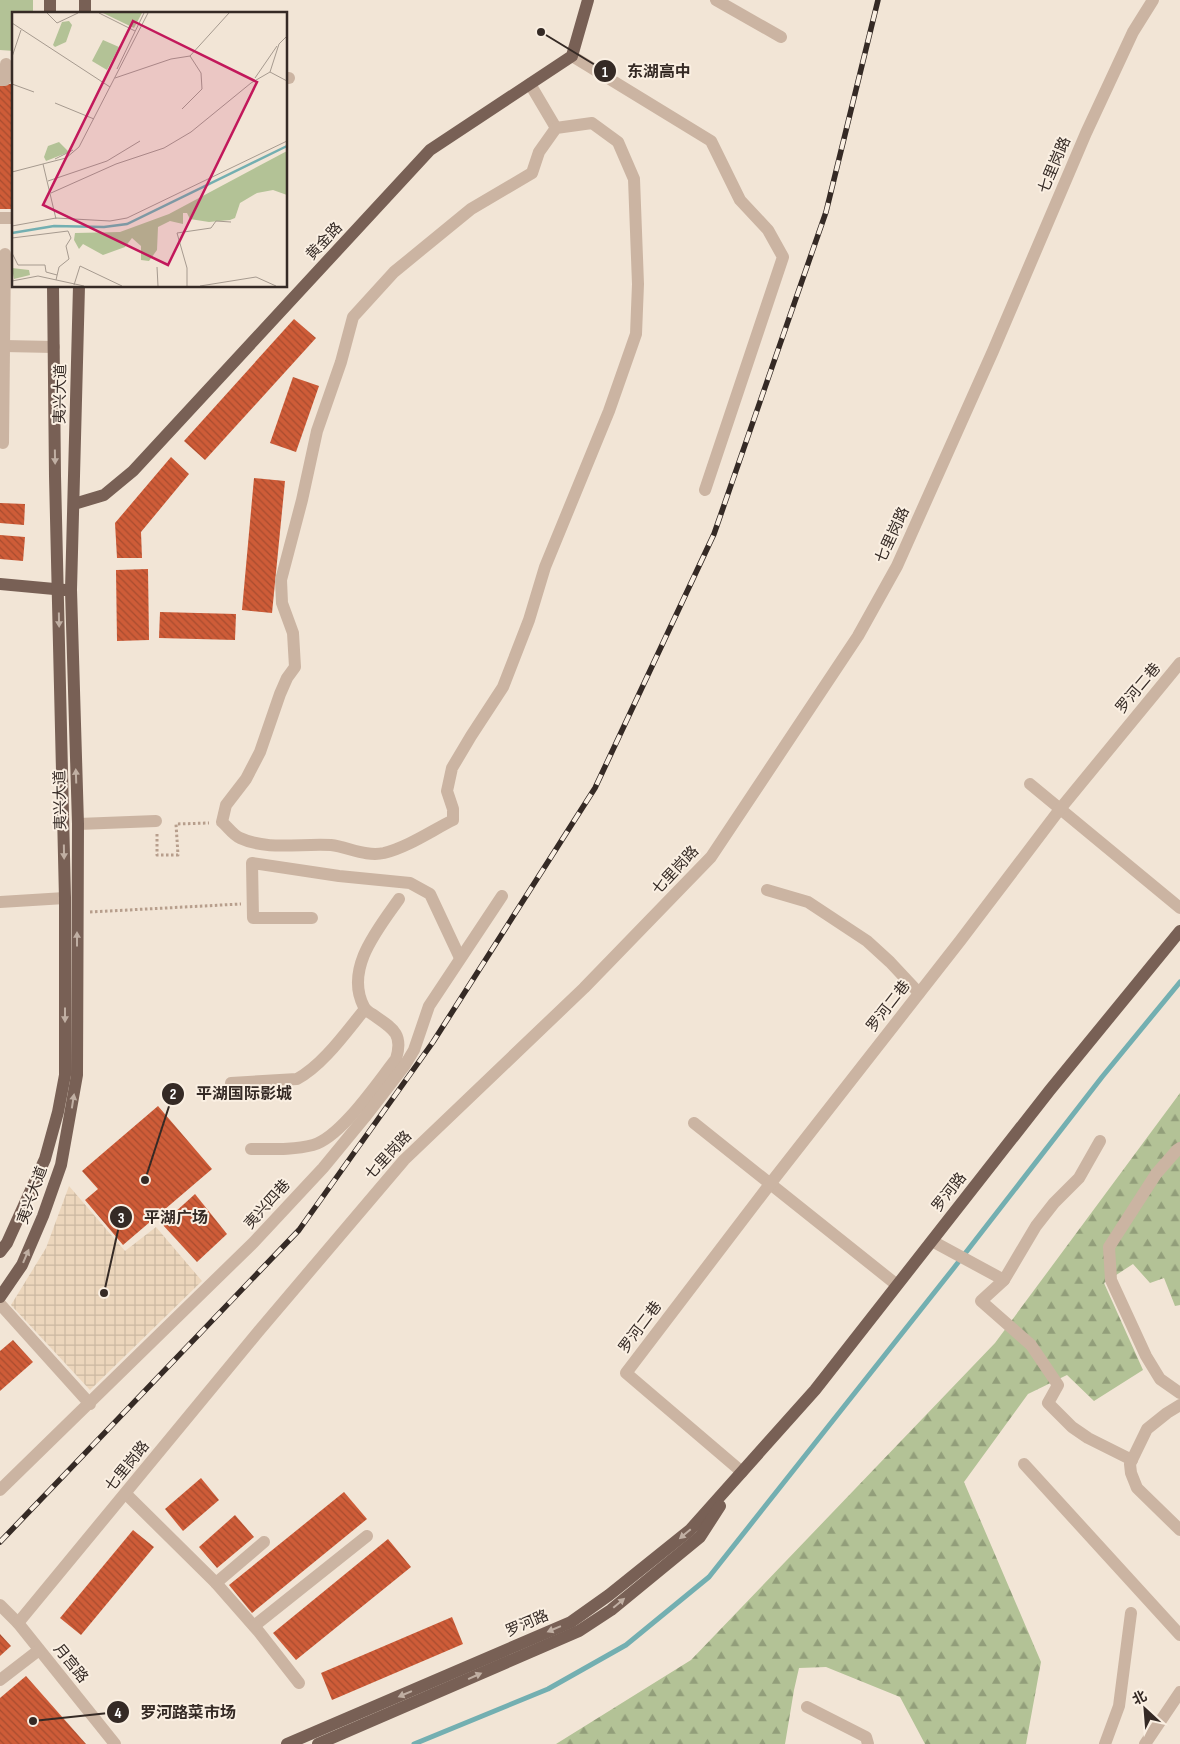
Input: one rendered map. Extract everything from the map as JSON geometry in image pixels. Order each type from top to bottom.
[{"type":"main road","points":[[572,56],[588,0]]},
{"type":"main road","name":"黄金路","points":[[74,504],[104,495],[133,471],[430,150],[572,56]]},
{"type":"main road","name":"夷兴大道","points":[[0,1296],[22,1265],[43,1216],[60,1165],[70,1122],[77,1075],[78,824],[65,590],[53,288]]},
{"type":"main road","name":"夷兴大道","points":[[0,1252],[7,1242],[45,1159],[58,1112],[65,1075],[65,590],[74,504],[80,288]]},
{"type":"main road","points":[[0,584],[65,590]]},
{"type":"main road","name":"罗河路","points":[[287,1744],[571,1622],[609,1595],[690,1530],[815,1390],[1044,1098],[1180,930]]},
{"type":"main road","name":"罗河路","points":[[318,1744],[579,1630],[611,1610],[700,1536],[742,1472]]},
{"type":"street","points":[[716,0],[780,37]]},
{"type":"street","points":[[1133,32],[1145,0]]},
{"type":"street","name":"七里岗路","points":[[18,1623],[258,1332],[404,1160],[584,988],[711,857],[858,636],[897,566],[993,350],[1086,133],[1133,32],[1153,0]]},
{"type":"street","points":[[572,56],[711,141],[740,200],[768,230],[783,257],[705,490]]},
{"type":"street","points":[[0,80],[6,80],[7,64]]},
{"type":"street","points":[[530,84],[556,128]]},
{"type":"street","points":[[592,123],[618,142],[634,179],[638,284],[636,334],[609,410],[545,567],[529,620],[503,686],[470,736],[452,768],[447,791],[453,809],[453,820],[411,842],[382,853],[360,852],[332,845],[291,846],[258,843],[238,837],[222,822],[226,805],[246,779],[260,752],[280,694],[287,678],[295,667],[293,633],[282,603],[281,580],[302,500],[317,431],[341,362],[353,317],[394,272],[471,209],[532,173],[539,152],[556,128],[592,123]]},
{"type":"street","points":[[3,443],[5,254]]},
{"type":"street","points":[[4,346],[54,347]]},
{"type":"street","name":"罗河二巷","points":[[742,1472],[626,1373],[1060,809],[1180,663]]},
{"type":"street","points":[[1030,784],[1180,908]]},
{"type":"street","points":[[78,824],[156,821]]},
{"type":"street","points":[[312,918],[253,918],[252,863],[339,876],[410,883],[430,894],[460,958]]},
{"type":"street","points":[[767,890],[808,902],[867,941],[919,993]]},
{"type":"street","name":"夷兴四巷","points":[[0,1490],[254,1242],[322,1168],[405,1065],[414,1050],[429,1006],[502,896]]},
{"type":"street","points":[[0,902],[65,898]]},
{"type":"street","points":[[252,1149],[288,1148],[314,1144],[329,1137],[344,1124],[396,1059],[399,1045],[395,1031],[364,1009],[360,997],[358,979],[370,941],[399,899]]},
{"type":"street","points":[[231,1083],[297,1079],[305,1075],[339,1041],[364,1009]]},
{"type":"street","points":[[694,1123],[897,1285]]},
{"type":"street","points":[[1100,1141],[1079,1178],[1054,1203],[1036,1226],[1004,1280],[982,1302],[1031,1345],[1058,1386],[1048,1403],[1072,1427],[1088,1438],[1132,1460]]},
{"type":"street","points":[[314,1144],[322,1168]]},
{"type":"street","points":[[1180,1148],[1156,1174],[1108,1247],[1111,1280],[1146,1356],[1160,1379],[1180,1392]]},
{"type":"street","points":[[933,1241],[1004,1280]]},
{"type":"street","points":[[0,1304],[90,1404]]},
{"type":"street","points":[[1180,1405],[1147,1429],[1130,1464],[1131,1473],[1137,1488],[1180,1530]]},
{"type":"street","points":[[1024,1464],[1180,1635]]},
{"type":"street","points":[[126,1494],[216,1583],[254,1626],[299,1683]]},
{"type":"street","points":[[254,1626],[367,1536]]},
{"type":"street","points":[[216,1583],[264,1542]]},
{"type":"street","name":"月宫路","points":[[0,1605],[18,1623],[115,1744]]},
{"type":"street","points":[[1105,1744],[1118,1706],[1131,1613]]},
{"type":"street","points":[[0,1680],[38,1650]]},
{"type":"street","points":[[1145,1744],[1180,1692]]},
{"type":"street","points":[[807,1707],[866,1737],[868,1744]]},
{"type":"path","points":[[156,821],[157,856],[178,855],[176,824],[222,822]]},
{"type":"path","points":[[77,912],[253,904]]},
{"type":"green space","points":[[0,0],[33,0],[33,12],[12,12],[12,51],[0,50]]},
{"type":"green space","points":[[1180,1093],[1180,1305],[1175,1306],[1164,1278],[1150,1283],[1133,1264],[1104,1283],[1143,1370],[1094,1401],[1067,1375],[1028,1394],[964,1482],[1041,1662],[1026,1744],[925,1744],[900,1697],[826,1667],[799,1668],[785,1744],[556,1744],[691,1660],[995,1343]]},
{"type":"shaded area","points":[[69,1186],[125,1251],[156,1227],[202,1281],[90,1390],[11,1305],[46,1248]]},
{"type":"building","points":[[0,84],[12,84],[12,209],[0,209]]},
{"type":"building","points":[[294,319],[316,338],[205,460],[184,441]]},
{"type":"building","points":[[293,377],[319,386],[296,452],[270,443]]},
{"type":"building","points":[[171,457],[189,474],[141,532],[142,558],[117,558],[115,523]]},
{"type":"building","points":[[254,478],[285,481],[272,613],[242,610]]},
{"type":"building","points":[[0,503],[25,504],[24,525],[0,523]]},
{"type":"building","points":[[0,535],[25,537],[23,561],[0,559]]},
{"type":"building","points":[[148,569],[149,640],[117,641],[116,570]]},
{"type":"building","points":[[160,612],[236,614],[235,640],[159,638]]},
{"type":"building","points":[[158,1106],[212,1169],[123,1245],[85,1200],[98,1189],[82,1171]]},
{"type":"building","points":[[195,1194],[227,1234],[197,1262],[162,1224]]},
{"type":"building","points":[[13,1340],[33,1362],[0,1391],[0,1351]]},
{"type":"building","points":[[201,1478],[219,1500],[183,1531],[165,1509]]},
{"type":"building","points":[[344,1492],[367,1519],[252,1613],[229,1585]]},
{"type":"building","points":[[235,1515],[254,1537],[217,1568],[199,1547]]},
{"type":"building","points":[[133,1530],[154,1547],[81,1635],[60,1618]]},
{"type":"building","points":[[388,1539],[411,1567],[296,1660],[273,1633]]},
{"type":"building","points":[[452,1617],[463,1644],[332,1700],[321,1673]]},
{"type":"building","points":[[0,1634],[11,1646],[0,1656]]},
{"type":"building","points":[[26,1676],[86,1744],[0,1744],[0,1698]]},
{"type":"waterway","points":[[414,1744],[548,1689],[626,1645],[709,1577],[953,1269],[1102,1077],[1180,982]]},
{"type":"railway","points":[[0,1542],[299,1230],[433,1042],[595,788],[714,534],[826,212],[878,0]]},
{"type":"place","name":"东湖高中","points":[[541,32]]},
{"type":"place","name":"平湖国际影城","points":[[145,1180]]},
{"type":"place","name":"平湖广场","points":[[104,1293]]},
{"type":"place","name":"罗河路菜市场","points":[[33,1721]]}]
